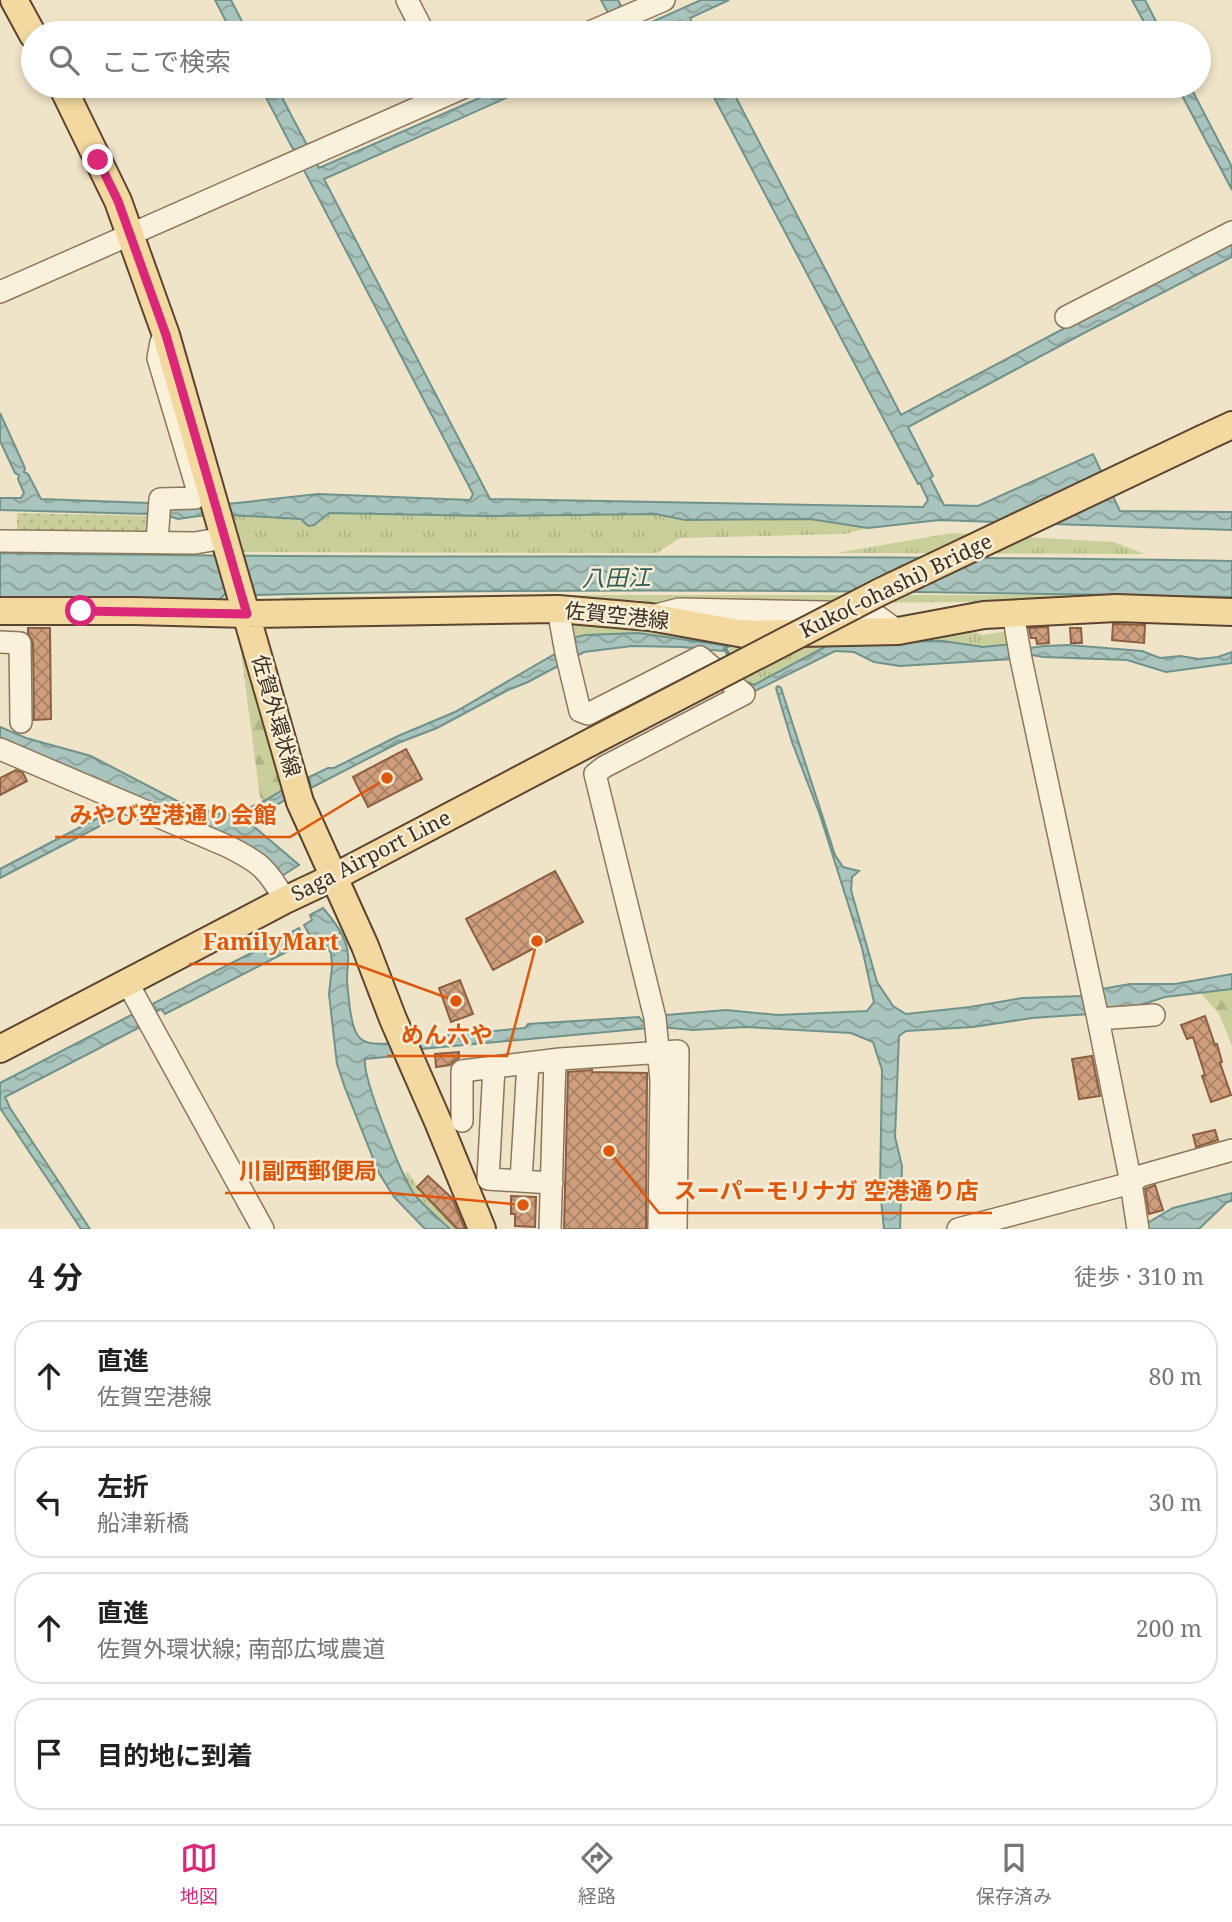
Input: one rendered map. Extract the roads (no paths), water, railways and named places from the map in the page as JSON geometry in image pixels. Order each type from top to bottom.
[{"type":"main road","points":[[14,0],[25,21]]},
{"type":"main road","name":"佐賀外環状線","points":[[68,98],[118,201],[166,335],[223,543],[245,607],[300,802],[365,946],[393,1019],[449,1128],[482,1229]]},
{"type":"main road","name":"Kuko(-ohashi) Bridge","points":[[593,741],[880,592],[1232,425]]},
{"type":"main road","name":"佐賀空港線","points":[[0,611],[135,611],[245,607],[558,609],[650,617],[744,634],[898,631],[1013,612],[1116,608],[1232,612]]},
{"type":"main road","name":"Saga Airport Line","points":[[0,1049],[593,741]]},
{"type":"street","points":[[407,0],[418,21]]},
{"type":"street","points":[[617,21],[664,0]]},
{"type":"street","points":[[0,292],[433,98]]},
{"type":"street","points":[[1066,317],[1232,232]]},
{"type":"street","points":[[157,542],[160,499],[195,498],[199,495],[158,358],[160,342],[166,335]]},
{"type":"street","points":[[0,541],[223,543]]},
{"type":"street","points":[[558,609],[580,711],[588,714],[699,657],[744,694],[604,766],[595,774],[656,1024],[662,1080],[659,1229]]},
{"type":"street","points":[[1013,612],[1098,1019],[1138,1229]]},
{"type":"street","points":[[0,642],[20,643],[21,722]]},
{"type":"street","points":[[0,750],[255,860],[267,872],[285,900]]},
{"type":"street","points":[[127,982],[263,1229]]},
{"type":"street","points":[[1098,1019],[1154,1015]]},
{"type":"street","points":[[554,1115],[491,1119],[449,1128],[462,1071],[555,1060],[678,1051],[676,1229]]},
{"type":"street","points":[[550,1229],[555,1060]]},
{"type":"street","points":[[522,1181],[528,1063]]},
{"type":"street","points":[[494,1067],[488,1179],[552,1183]]},
{"type":"street","points":[[958,1229],[1131,1183],[1140,1176],[1232,1150]]},
{"type":"water","points":[[215,0],[231,0],[242,21],[226,21]]},
{"type":"water","points":[[601,0],[618,0],[629,21],[612,21]]},
{"type":"water","points":[[701,0],[729,0],[690,18],[691,21],[654,21]]},
{"type":"water","points":[[1132,0],[1145,0],[1156,21],[1143,21]]},
{"type":"water","points":[[266,98],[282,98],[319,168],[479,98],[506,98],[324,179],[490,499],[923,507],[928,500],[714,98],[736,98],[901,415],[1078,321],[1232,244],[1232,257],[908,427],[933,476],[930,478],[944,505],[978,506],[1093,454],[1120,511],[1232,512],[1232,530],[939,520],[868,528],[810,519],[685,520],[656,514],[487,516],[329,513],[314,525],[308,526],[301,519],[230,515],[228,504],[318,494],[470,500],[473,494]]},
{"type":"water","points":[[1183,98],[1196,98],[1232,167],[1232,190]]},
{"type":"water","points":[[0,413],[25,468],[24,472],[28,474],[41,499],[149,503],[152,507],[203,505],[206,515],[178,519],[152,511],[148,514],[0,510],[0,498],[21,498],[24,493],[19,475],[15,473],[0,441]]},
{"type":"water","name":"八田江","points":[[0,553],[1232,561],[1232,597],[622,591],[255,595],[226,593],[216,603],[0,602]]},
{"type":"water","points":[[638,633],[728,647],[722,651],[632,646],[584,652],[437,728],[398,743],[311,788],[309,777],[455,712],[553,655],[563,657],[572,638]]},
{"type":"water","points":[[943,641],[983,647],[1012,644],[1023,649],[1069,645],[1142,651],[1160,658],[1180,656],[1199,659],[1232,652],[1232,663],[1166,672],[1127,660],[1027,654],[1013,659],[900,666],[874,662],[854,652],[835,651],[747,695],[742,685],[748,682],[754,685],[834,642]]},
{"type":"water","points":[[776,688],[781,688],[835,855],[843,867],[859,871],[852,877],[851,890],[877,982],[893,1006],[906,1014],[1022,998],[1083,996],[1089,1014],[1032,1018],[973,1027],[906,1031],[899,1036],[895,1137],[902,1166],[900,1229],[884,1229],[880,1190],[882,1070],[873,1042],[851,1033],[746,1027],[693,1030],[660,1027],[421,1049],[415,1038],[425,1040],[525,1028],[528,1024],[639,1017],[642,1021],[656,1020],[666,1015],[726,1010],[778,1015],[867,1011],[874,1002],[862,948],[820,815],[792,742]]},
{"type":"water","points":[[0,727],[26,738],[91,756],[179,802],[223,815],[236,814],[286,788],[290,797],[252,819],[251,824],[299,865],[280,877],[0,743]]},
{"type":"water","points":[[119,807],[127,812],[0,878],[0,869]]},
{"type":"water","points":[[323,908],[339,930],[347,948],[348,993],[357,1034],[360,1039],[372,1044],[392,1043],[397,1056],[365,1059],[376,1105],[392,1149],[414,1194],[450,1229],[425,1229],[394,1197],[379,1173],[345,1088],[337,1064],[329,994],[331,953],[323,941],[312,939],[304,925],[312,920],[310,915]]},
{"type":"water","points":[[299,928],[306,942],[165,1014],[161,1009],[142,1019],[144,1025],[5,1097],[90,1229],[81,1229],[0,1108],[0,1083]]},
{"type":"water","points":[[1232,974],[1232,989],[1165,997],[1121,1011],[1103,1012],[1101,989],[1130,984],[1175,984]]},
{"type":"water","points":[[1232,1193],[1232,1201],[1227,1202],[1199,1229],[1145,1229],[1144,1225],[1173,1208]]},
{"type":"waterway","points":[[725,649],[731,658]]},
{"type":"place","name":"みやび空港通り会館","points":[[387,778]]},
{"type":"place","name":"めん六や","points":[[537,941]]},
{"type":"place","name":"FamilyMart","points":[[456,1001]]},
{"type":"place","name":"スーパーモリナガ 空港通り店","points":[[609,1151]]},
{"type":"place","name":"川副西郵便局","points":[[523,1205]]}]
